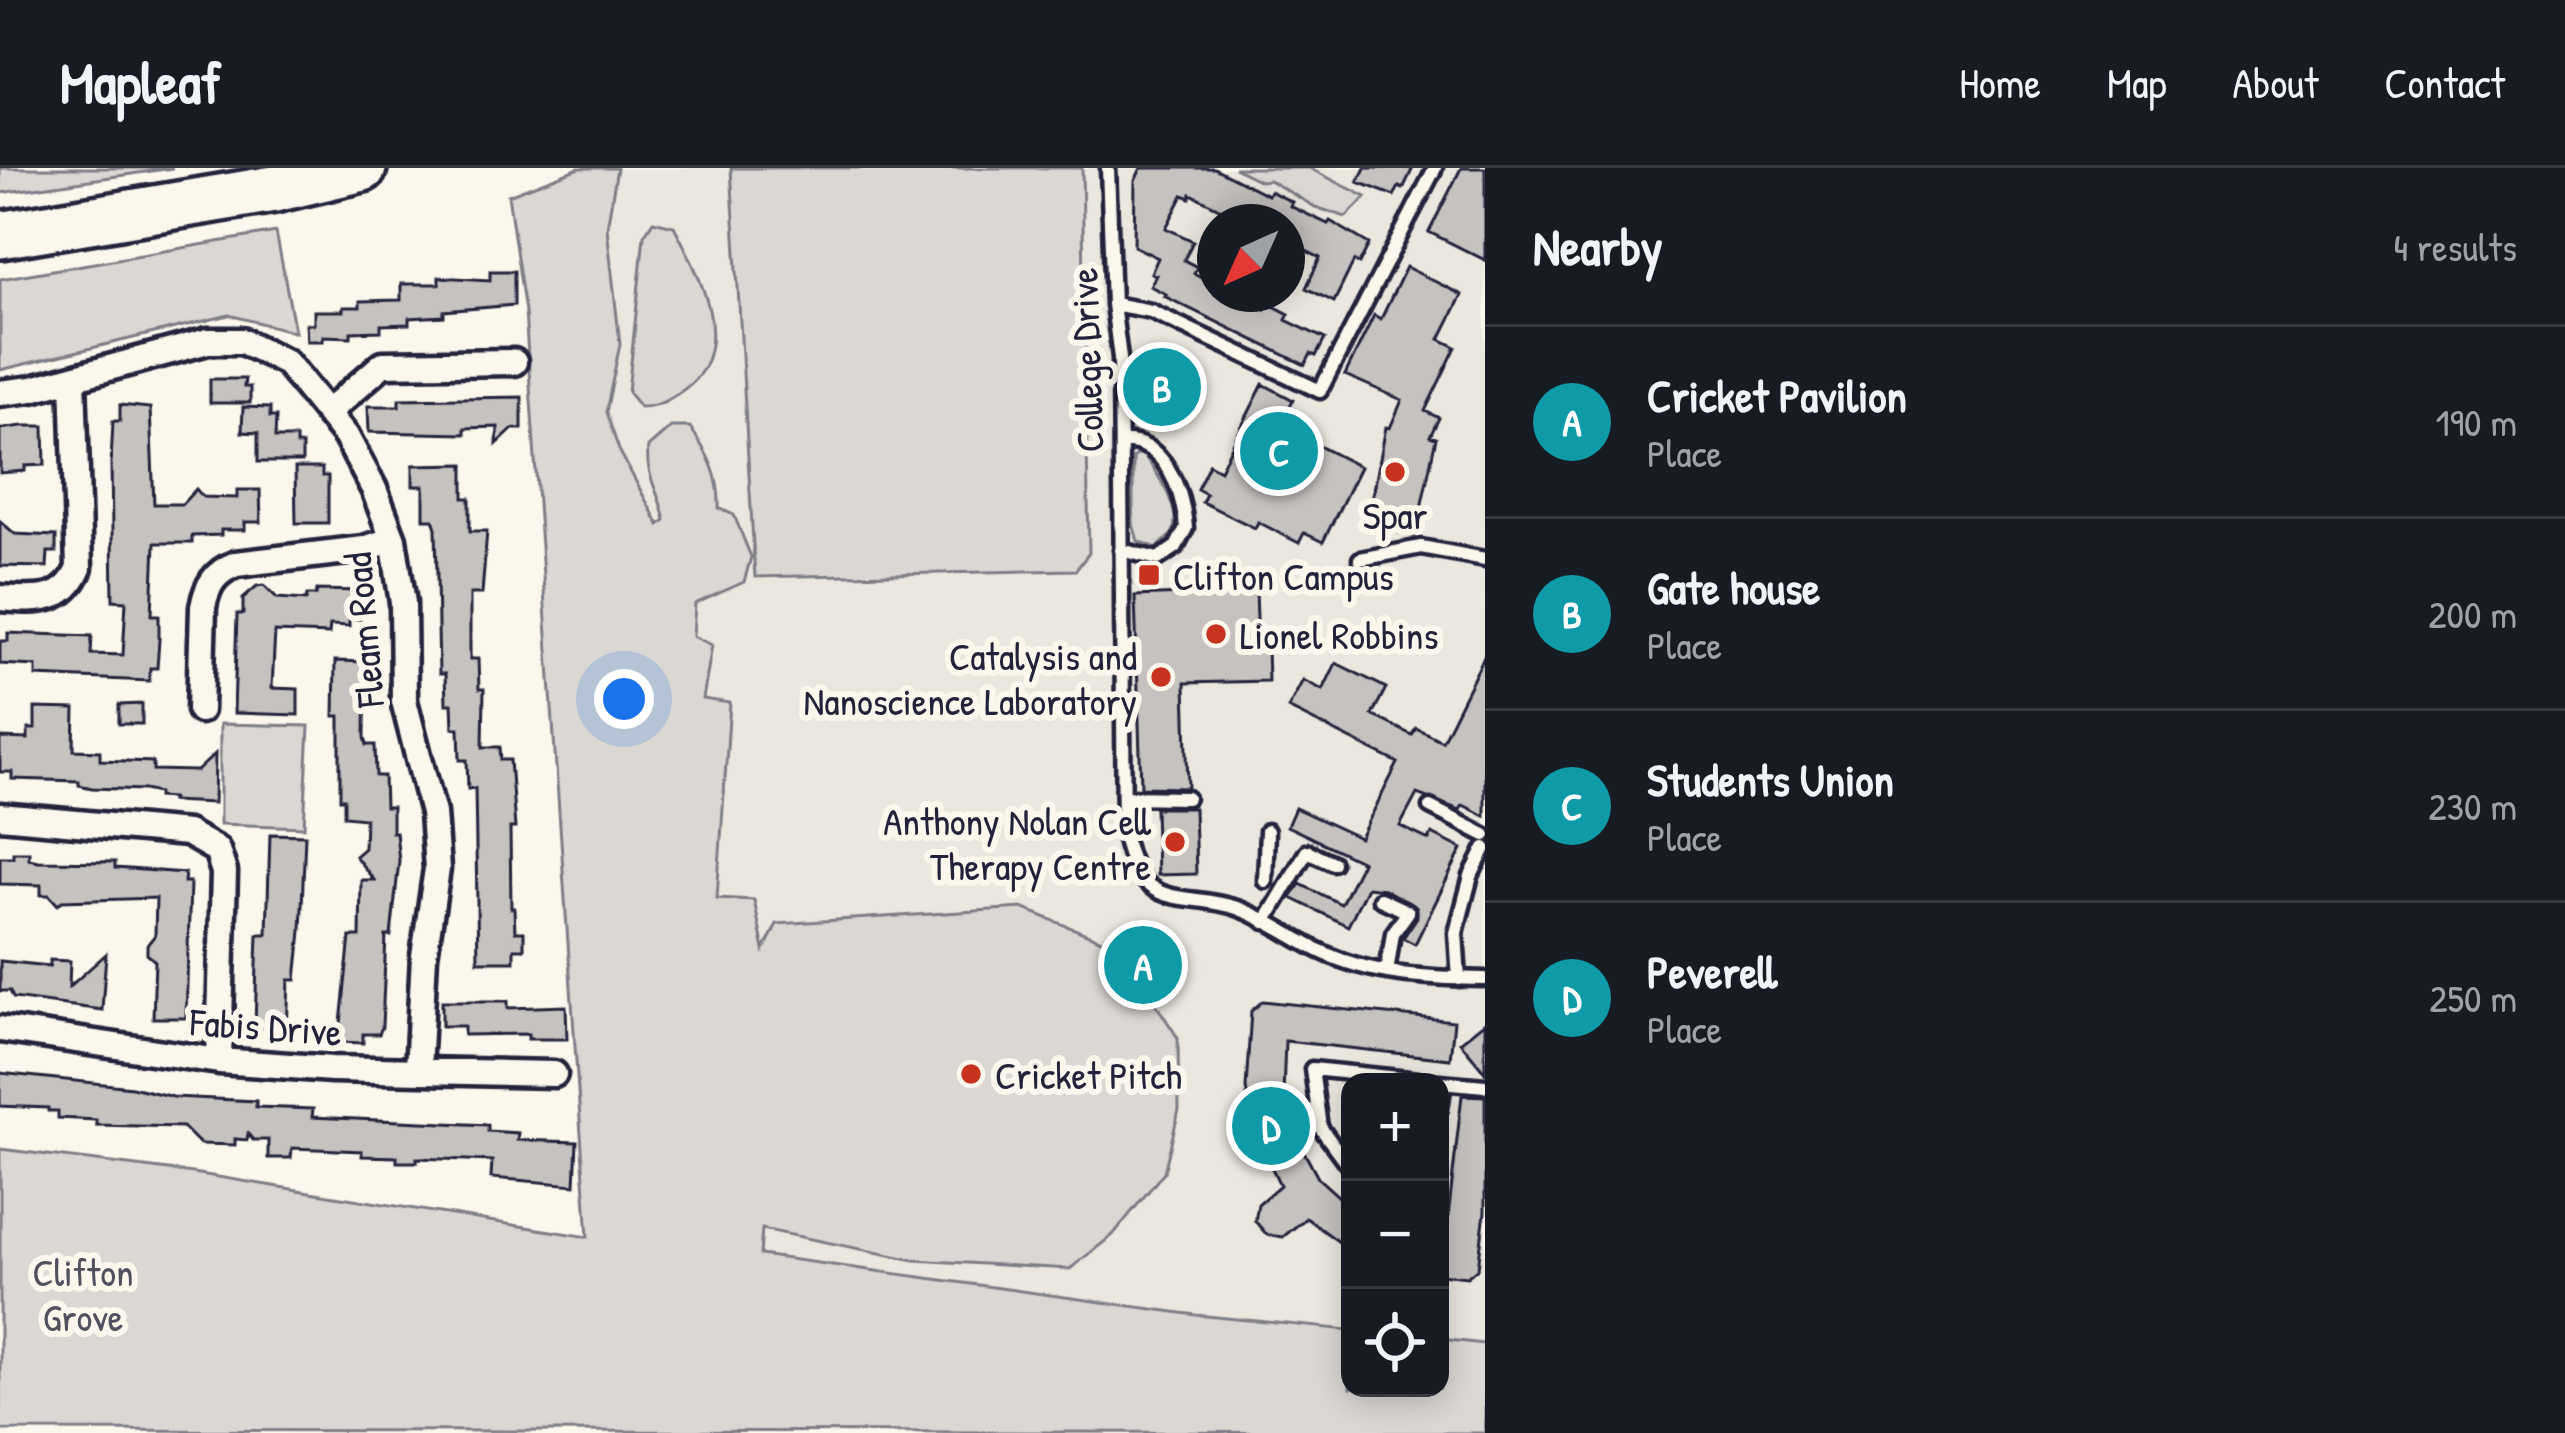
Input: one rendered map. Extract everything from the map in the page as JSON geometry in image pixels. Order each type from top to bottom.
[{"type":"highway","points":[[14,229],[274,189],[363,168]]},
{"type":"street","name":"Fleam Road","points":[[0,393],[208,341],[242,341],[286,362],[328,412],[361,462],[393,539],[403,603],[404,701],[433,813],[437,855],[435,899],[424,956],[418,1071]]},
{"type":"street","points":[[328,412],[383,364],[497,354]]},
{"type":"street","points":[[0,598],[50,598],[67,588],[79,568],[73,378]]},
{"type":"street","points":[[193,695],[206,592],[222,569],[364,549],[393,539]]},
{"type":"street","points":[[0,816],[187,833],[210,842],[224,872],[219,1061]]},
{"type":"street","name":"Fabis Drive","points":[[0,1029],[219,1061],[537,1080]]},
{"type":"lane","name":"College Drive","points":[[1108,168],[1120,358],[1128,853],[1150,886],[1164,896],[1236,908],[1324,953],[1387,972],[1485,979]]},
{"type":"lane","points":[[1113,304],[1151,310],[1320,391],[1435,168]]},
{"type":"lane","points":[[1120,442],[1137,440],[1158,454],[1177,487],[1186,529],[1175,547],[1158,559],[1121,550]]},
{"type":"lane","points":[[1360,560],[1421,547],[1485,559]]},
{"type":"lane","points":[[1124,797],[1186,798]]},
{"type":"lane","points":[[1430,806],[1485,836]]},
{"type":"lane","points":[[1264,880],[1267,830]]},
{"type":"lane","points":[[1459,979],[1456,933],[1471,876],[1485,848]]},
{"type":"lane","points":[[1265,922],[1307,851],[1333,863]]},
{"type":"lane","points":[[1380,899],[1408,912],[1393,933],[1387,972]]},
{"type":"lane","points":[[1341,1156],[1320,1127],[1312,1070],[1344,1073]]},
{"type":"lane","points":[[1449,1083],[1485,1086]]},
{"type":"shaded area","points":[[579,168],[1485,168],[1485,1344],[1449,1340],[1449,1073],[1341,1073],[1341,1329],[1196,1315],[760,1256],[525,312],[508,195]]},
{"type":"green space","points":[[0,168],[173,168],[0,193]]},
{"type":"green space","name":"Clifton Grove","points":[[579,168],[617,168],[607,228],[620,344],[606,412],[619,450],[659,525],[665,520],[650,476],[648,447],[671,427],[690,427],[712,465],[719,508],[734,515],[751,557],[744,582],[695,604],[693,636],[712,645],[703,699],[730,703],[717,898],[754,900],[764,950],[777,924],[1022,908],[1104,941],[1111,935],[1178,1038],[1179,1110],[1164,1172],[1113,1235],[1070,1269],[914,1260],[762,1229],[760,1255],[1196,1315],[1341,1329],[1341,1397],[1449,1397],[1449,1340],[1485,1344],[1485,1433],[0,1430],[0,1149],[193,1173],[588,1237],[525,312],[508,195]]},
{"type":"green space","points":[[731,168],[1082,168],[1089,553],[1076,570],[755,577]]},
{"type":"green space","points":[[1234,168],[1309,168],[1366,197],[1346,217]]},
{"type":"green space","points":[[653,221],[674,226],[703,288],[712,333],[700,373],[667,400],[640,407],[628,392],[644,235]]},
{"type":"green space","points":[[276,232],[295,332],[229,315],[0,370],[0,279]]},
{"type":"green space","points":[[1141,452],[1166,490],[1174,513],[1172,534],[1157,548],[1138,541],[1133,524],[1133,458]]},
{"type":"green space","points":[[220,724],[309,726],[304,827],[220,824]]},
{"type":"building","points":[[1141,168],[1214,168],[1292,202],[1211,204],[1183,195],[1166,228],[1193,241],[1184,260],[1197,267],[1197,312],[1285,312],[1286,320],[1325,339],[1316,356],[1311,354],[1305,365],[1164,296],[1150,286],[1158,258],[1134,246],[1135,181]]},
{"type":"building","points":[[1365,168],[1413,168],[1394,196],[1358,182]]},
{"type":"building","points":[[1461,168],[1485,168],[1485,260],[1429,232]]},
{"type":"building","points":[[1305,213],[1330,221],[1369,244],[1359,264],[1354,261],[1334,302],[1306,288],[1320,258],[1305,250]]},
{"type":"building","points":[[1406,267],[1462,295],[1440,339],[1456,347],[1425,411],[1439,418],[1430,436],[1436,438],[1415,536],[1367,526],[1386,427],[1390,428],[1402,400],[1345,375],[1374,315],[1381,319]]},
{"type":"building","points":[[490,271],[514,271],[514,305],[444,311],[444,316],[409,318],[409,324],[381,325],[381,331],[307,341],[306,324],[314,324],[314,311],[343,311],[343,307],[360,307],[360,301],[401,300],[401,284],[439,284],[439,277],[490,280]]},
{"type":"building","points":[[1181,360],[1182,413],[1142,414],[1141,361]]},
{"type":"building","points":[[210,379],[245,379],[250,403],[210,403]]},
{"type":"building","points":[[1263,384],[1293,400],[1280,426],[1360,467],[1323,542],[1304,533],[1299,543],[1258,522],[1255,528],[1202,502],[1206,494],[1197,489],[1209,464],[1220,470]]},
{"type":"building","points":[[522,397],[522,429],[513,429],[497,444],[498,427],[465,428],[465,434],[369,432],[368,406],[399,406],[399,399]]},
{"type":"building","points":[[120,405],[150,408],[154,504],[182,504],[196,489],[203,497],[237,498],[237,490],[260,490],[261,522],[245,522],[245,530],[221,530],[221,535],[192,536],[192,543],[155,543],[152,615],[159,615],[159,640],[157,668],[150,668],[149,681],[36,676],[36,666],[0,664],[0,641],[8,641],[8,633],[92,636],[91,654],[123,655],[126,601],[113,600],[111,463],[113,421],[120,421]]},
{"type":"building","points":[[243,407],[270,408],[270,417],[276,417],[275,438],[296,438],[296,445],[302,445],[302,462],[258,462],[258,433],[242,432]]},
{"type":"building","points":[[44,426],[45,465],[0,473],[0,429]]},
{"type":"building","points":[[464,464],[470,531],[487,531],[482,594],[470,594],[470,659],[478,659],[479,689],[484,689],[483,747],[500,747],[501,760],[510,760],[515,828],[510,828],[511,908],[515,932],[524,932],[524,949],[514,949],[514,961],[478,961],[475,788],[468,789],[467,760],[460,760],[459,728],[453,728],[452,704],[446,704],[445,674],[439,674],[436,528],[433,519],[424,519],[424,486],[413,486],[413,465]]},
{"type":"building","points":[[295,468],[322,468],[322,476],[328,476],[328,523],[296,523]]},
{"type":"building","points":[[0,521],[15,534],[56,536],[56,552],[48,552],[47,567],[0,566]]},
{"type":"building","points":[[264,585],[277,598],[306,600],[317,590],[361,591],[360,619],[349,618],[349,626],[330,625],[329,634],[275,632],[272,688],[298,689],[298,715],[234,713],[237,614],[243,614],[243,598]]},
{"type":"building","points":[[1256,591],[1258,647],[1267,647],[1268,681],[1185,683],[1188,788],[1141,787],[1135,596]]},
{"type":"building","points":[[1485,655],[1485,816],[1463,805],[1460,810],[1417,794],[1400,826],[1429,840],[1432,834],[1462,849],[1415,944],[1403,938],[1417,917],[1417,908],[1384,889],[1367,887],[1348,926],[1291,898],[1300,884],[1341,904],[1362,862],[1287,826],[1295,808],[1360,838],[1398,763],[1288,708],[1303,680],[1323,690],[1336,663],[1386,688],[1372,715],[1412,735],[1416,728],[1442,741]]},
{"type":"building","points":[[335,661],[366,662],[365,737],[367,745],[375,745],[376,776],[384,776],[385,807],[392,807],[399,861],[391,936],[386,936],[382,1027],[379,1034],[363,1034],[363,1043],[339,1042],[350,937],[360,937],[361,880],[374,880],[355,856],[364,848],[365,818],[344,816],[344,799],[340,799]]},
{"type":"building","points":[[142,704],[142,724],[119,724],[119,705]]},
{"type":"building","points":[[35,708],[75,709],[74,750],[100,751],[100,760],[153,762],[153,770],[197,771],[215,754],[214,803],[171,801],[158,793],[92,788],[79,781],[12,779],[12,772],[0,772],[0,738],[28,739],[28,729],[35,729]]},
{"type":"building","name":"Anthony Nolan Cell Therapy Centre","points":[[1155,808],[1194,808],[1196,874],[1157,875]]},
{"type":"building","points":[[270,834],[305,835],[301,931],[296,980],[289,980],[287,1032],[257,1031],[255,1024],[258,934],[267,934]]},
{"type":"building","points":[[13,852],[29,852],[29,859],[38,861],[115,862],[115,868],[185,873],[184,882],[190,882],[186,1018],[153,1018],[155,961],[147,954],[147,945],[155,935],[156,898],[62,901],[58,905],[49,895],[41,895],[41,885],[0,884],[0,857],[13,857]]},
{"type":"building","points":[[1145,936],[1171,975],[1142,994],[1116,954]]},
{"type":"building","points":[[106,954],[102,1010],[13,998],[10,991],[0,991],[0,961],[50,966],[50,960],[70,961],[69,987]]},
{"type":"building","points":[[442,1001],[508,1001],[508,1008],[566,1006],[567,1039],[464,1035],[464,1026],[442,1026]]},
{"type":"building","points":[[1263,1001],[1454,1021],[1450,1059],[1285,1041],[1283,1095],[1289,1124],[1318,1178],[1341,1199],[1341,1243],[1306,1218],[1283,1237],[1267,1235],[1255,1221],[1258,1204],[1280,1185],[1253,1128],[1246,1088],[1251,1011]]},
{"type":"building","points":[[1485,1022],[1485,1072],[1460,1042]]},
{"type":"building","points":[[0,1073],[132,1087],[173,1097],[256,1101],[256,1107],[313,1109],[312,1117],[488,1125],[488,1131],[518,1133],[517,1140],[577,1142],[575,1185],[491,1178],[492,1161],[417,1158],[417,1162],[397,1162],[397,1157],[362,1156],[362,1151],[292,1148],[291,1158],[268,1158],[268,1140],[253,1140],[248,1134],[247,1140],[235,1139],[235,1145],[200,1144],[183,1127],[96,1125],[96,1120],[58,1118],[58,1111],[48,1108],[0,1106]]},
{"type":"building","points":[[1462,1095],[1485,1096],[1485,1212],[1478,1268],[1467,1277],[1449,1275],[1449,1205]]},
{"type":"place","name":"Gate house","points":[[1162,387]]},
{"type":"place","name":"Students Union","points":[[1279,451]]},
{"type":"place","name":"Spar","points":[[1395,472]]},
{"type":"place","name":"Clifton Campus","points":[[1149,575]]},
{"type":"place","name":"Lionel Robbins","points":[[1216,634]]},
{"type":"place","name":"Catalysis and Nanoscience Laboratory","points":[[1161,677]]},
{"type":"place","name":"Anthony Nolan Cell Therapy Centre","points":[[1175,842]]},
{"type":"place","name":"Cricket Pavilion","points":[[1143,965]]},
{"type":"place","name":"Cricket Pitch","points":[[971,1074]]},
{"type":"place","name":"Peverell","points":[[1271,1126]]}]
